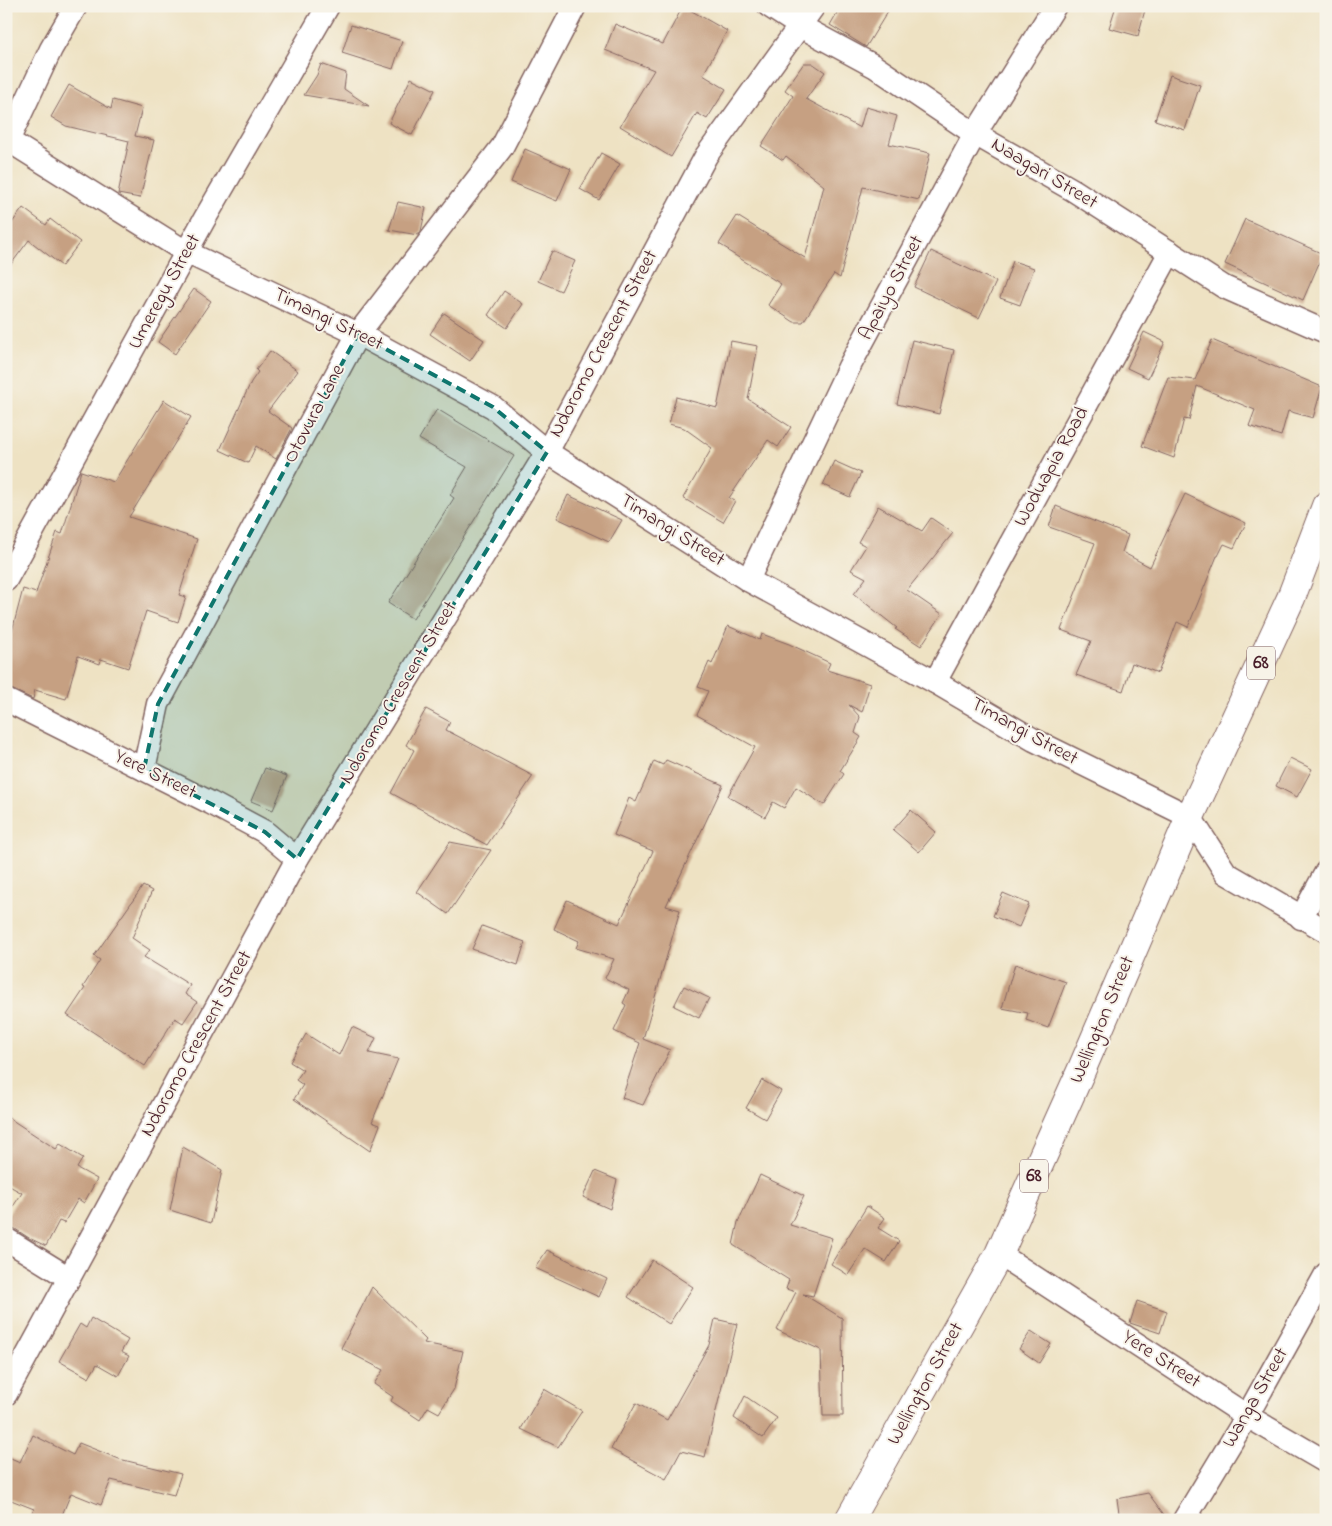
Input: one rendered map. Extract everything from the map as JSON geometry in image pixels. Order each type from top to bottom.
[{"type":"main road","name":"Wellington Street","points":[[849,1520],[999,1254],[1081,1071],[1190,817],[1291,598],[1326,506]]},
{"type":"street","points":[[7,142],[52,49],[76,6]]},
{"type":"street","name":"Umeregu Street","points":[[6,580],[186,252],[328,6]]},
{"type":"street","name":"Otovura Lane","points":[[144,768],[158,704],[358,334],[502,147],[576,6]]},
{"type":"street","name":"Naagari Street","points":[[768,6],[800,26],[874,66],[975,134],[1073,190],[1224,287],[1326,332]]},
{"type":"street","name":"Ndoromo Crescent Street","points":[[6,1394],[297,859],[546,452],[706,156],[814,6]]},
{"type":"street","name":"Apaiyo Street","points":[[748,580],[849,367],[975,134],[1055,6]]},
{"type":"street","name":"Timangi Street","points":[[7,142],[186,252],[358,334],[493,407],[546,452],[748,580],[935,682],[1034,740],[1190,817]]},
{"type":"street","name":"Woduapia Road","points":[[935,682],[1170,252]]},
{"type":"street","name":"Yere Street","points":[[6,700],[57,727],[144,768],[265,832],[297,859]]},
{"type":"street","points":[[1190,817],[1226,873],[1326,931]]},
{"type":"street","points":[[1301,918],[1326,872]]},
{"type":"street","points":[[6,1239],[69,1278]]},
{"type":"street","name":"Yere Street","points":[[999,1254],[1247,1416],[1326,1462]]},
{"type":"street","name":"Wanga Street","points":[[1184,1520],[1247,1416],[1326,1274]]},
{"type":"highlighted area","points":[[358,334],[493,407],[547,452],[297,859],[265,832],[144,769],[158,704]]},
{"type":"building","points":[[683,6],[727,31],[703,75],[726,89],[707,119],[697,113],[671,157],[620,126],[654,70],[605,50],[615,24],[663,44]]},
{"type":"building","points":[[841,6],[891,6],[866,47],[830,25]]},
{"type":"building","points":[[1116,6],[1146,6],[1138,36],[1109,28]]},
{"type":"building","points":[[351,25],[402,41],[393,69],[342,53]]},
{"type":"building","points":[[804,63],[812,63],[825,72],[806,99],[860,128],[866,107],[897,116],[889,144],[930,153],[919,200],[863,187],[840,278],[834,274],[803,322],[794,322],[768,305],[781,284],[719,244],[737,216],[805,258],[824,186],[786,156],[783,160],[761,146],[793,96],[785,90]]},
{"type":"building","points":[[321,64],[346,73],[344,89],[369,106],[304,95],[317,75]]},
{"type":"building","points":[[1170,75],[1200,85],[1185,130],[1155,120]]},
{"type":"building","points":[[411,78],[435,90],[412,135],[389,123]]},
{"type":"building","points":[[69,85],[111,109],[113,100],[142,108],[135,136],[154,140],[140,198],[118,194],[129,141],[66,126],[51,117]]},
{"type":"building","points":[[525,149],[571,169],[557,201],[511,182]]},
{"type":"building","points":[[601,153],[620,164],[599,200],[580,189]]},
{"type":"building","points":[[398,202],[426,208],[421,231],[418,235],[389,230]]},
{"type":"building","points":[[23,208],[46,225],[50,219],[80,242],[62,266],[29,240],[6,271],[6,231]]},
{"type":"building","points":[[1245,219],[1323,254],[1303,300],[1225,264]]},
{"type":"building","points":[[552,251],[575,261],[561,291],[538,281]]},
{"type":"building","points":[[931,251],[996,282],[979,318],[914,287]]},
{"type":"building","points":[[1013,261],[1034,268],[1020,305],[1000,298]]},
{"type":"building","points":[[194,289],[211,301],[175,354],[158,342]]},
{"type":"building","points":[[504,291],[523,304],[507,328],[488,315]]},
{"type":"building","points":[[444,313],[484,340],[470,361],[430,334]]},
{"type":"building","points":[[1144,332],[1165,342],[1148,378],[1127,368]]},
{"type":"building","points":[[912,340],[954,350],[939,414],[897,404]]},
{"type":"building","points":[[1212,340],[1322,387],[1313,418],[1288,411],[1281,436],[1249,426],[1255,410],[1197,386],[1189,420],[1184,419],[1174,458],[1142,446],[1168,377],[1195,380]]},
{"type":"building","points":[[731,341],[758,346],[748,399],[791,427],[778,447],[768,440],[729,498],[735,501],[723,522],[683,498],[712,448],[684,428],[669,424],[676,397],[717,408]]},
{"type":"building","points":[[270,351],[298,371],[268,411],[292,428],[276,459],[256,446],[248,463],[220,450],[251,382],[258,372],[256,370]]},
{"type":"building","points":[[164,400],[191,417],[129,517],[197,539],[179,595],[186,597],[178,622],[146,611],[128,668],[101,659],[100,664],[78,656],[66,699],[35,690],[33,699],[6,687],[6,654],[23,589],[36,593],[57,532],[62,534],[81,471],[114,482]]},
{"type":"building","points":[[437,409],[514,456],[413,619],[388,603],[454,498],[450,495],[467,467],[419,439]]},
{"type":"building","points":[[834,461],[861,473],[850,497],[823,485]]},
{"type":"building","points":[[1185,494],[1246,523],[1234,548],[1224,544],[1217,556],[1188,627],[1177,622],[1158,673],[1132,663],[1123,691],[1076,675],[1091,641],[1061,630],[1095,543],[1049,527],[1056,506],[1128,535],[1122,552],[1150,567]]},
{"type":"building","points":[[568,495],[622,520],[609,542],[557,518]]},
{"type":"building","points":[[878,506],[922,531],[931,518],[953,533],[907,590],[942,614],[921,646],[895,629],[897,628],[854,594],[866,578],[851,570],[866,546],[858,542]]},
{"type":"building","points":[[728,626],[760,640],[762,634],[789,644],[830,663],[827,670],[870,684],[862,712],[849,705],[860,717],[855,733],[861,737],[840,771],[844,774],[824,805],[796,787],[784,808],[773,802],[765,817],[728,796],[755,747],[697,715],[708,691],[698,687],[709,662],[712,664]]},
{"type":"building","points":[[426,709],[450,722],[446,730],[533,776],[487,845],[391,793],[414,750],[406,745]]},
{"type":"building","points":[[1290,758],[1312,769],[1297,797],[1276,786]]},
{"type":"building","points":[[666,760],[723,785],[666,906],[680,910],[643,1039],[670,1050],[643,1105],[622,1098],[640,1043],[614,1031],[626,1005],[623,1003],[629,990],[605,978],[614,959],[576,948],[579,941],[554,929],[567,900],[619,924],[653,851],[614,835],[629,798],[636,802],[654,761],[663,765]]},
{"type":"building","points":[[265,768],[287,776],[273,810],[251,801]]},
{"type":"building","points":[[911,810],[936,832],[919,852],[893,830]]},
{"type":"building","points":[[450,842],[491,850],[448,914],[417,892]]},
{"type":"building","points":[[143,886],[152,891],[132,938],[150,950],[144,957],[190,985],[185,994],[197,1002],[183,1023],[175,1018],[145,1066],[67,1015],[85,988],[83,987],[100,960],[94,956]]},
{"type":"building","points":[[1003,893],[1029,904],[1019,927],[993,916]]},
{"type":"building","points":[[482,926],[525,942],[518,965],[472,949]]},
{"type":"building","points":[[1015,964],[1066,982],[1048,1028],[1026,1020],[1028,1013],[1002,1008]]},
{"type":"building","points":[[684,986],[709,998],[699,1018],[674,1006]]},
{"type":"building","points":[[352,1027],[376,1038],[369,1053],[398,1059],[372,1122],[380,1125],[370,1151],[294,1099],[303,1085],[296,1080],[303,1070],[290,1062],[306,1034],[339,1055]]},
{"type":"building","points":[[762,1080],[781,1091],[765,1119],[746,1108]]},
{"type":"building","points":[[6,1116],[56,1149],[60,1144],[83,1158],[77,1168],[97,1179],[84,1203],[78,1199],[64,1223],[59,1221],[46,1246],[29,1238],[6,1223],[6,1217],[22,1193],[6,1184]]},
{"type":"building","points":[[183,1147],[222,1170],[211,1223],[170,1210]]},
{"type":"building","points":[[595,1171],[617,1180],[610,1209],[583,1197]]},
{"type":"building","points":[[760,1175],[804,1196],[790,1225],[832,1238],[813,1296],[803,1294],[842,1318],[843,1416],[823,1416],[821,1350],[777,1330],[796,1292],[786,1289],[789,1280],[733,1245],[738,1222]]},
{"type":"building","points":[[867,1206],[885,1218],[878,1228],[899,1241],[886,1262],[865,1249],[848,1275],[831,1264]]},
{"type":"building","points":[[547,1250],[607,1279],[599,1297],[535,1268]]},
{"type":"building","points":[[652,1260],[693,1287],[669,1324],[628,1297]]},
{"type":"building","points":[[372,1287],[426,1340],[424,1343],[463,1351],[454,1389],[439,1413],[428,1407],[420,1420],[391,1401],[393,1397],[374,1384],[383,1370],[341,1348]]},
{"type":"building","points":[[1137,1301],[1167,1311],[1160,1333],[1130,1323]]},
{"type":"building","points":[[91,1318],[128,1340],[121,1352],[129,1356],[118,1376],[97,1364],[89,1378],[59,1361],[80,1324],[86,1328]]},
{"type":"building","points":[[715,1319],[737,1324],[705,1457],[681,1451],[666,1479],[611,1449],[636,1403],[667,1420],[709,1345]]},
{"type":"building","points":[[1031,1331],[1051,1344],[1039,1363],[1019,1349]]},
{"type":"building","points":[[544,1389],[582,1411],[558,1447],[521,1429]]},
{"type":"building","points":[[745,1396],[777,1418],[763,1438],[734,1418]]},
{"type":"building","points":[[33,1435],[73,1455],[79,1443],[119,1459],[181,1474],[174,1495],[111,1480],[101,1505],[71,1493],[60,1520],[29,1520],[34,1509],[6,1498],[6,1456],[20,1462]]},
{"type":"building","points":[[1148,1493],[1168,1520],[1120,1520],[1117,1499]]}]
